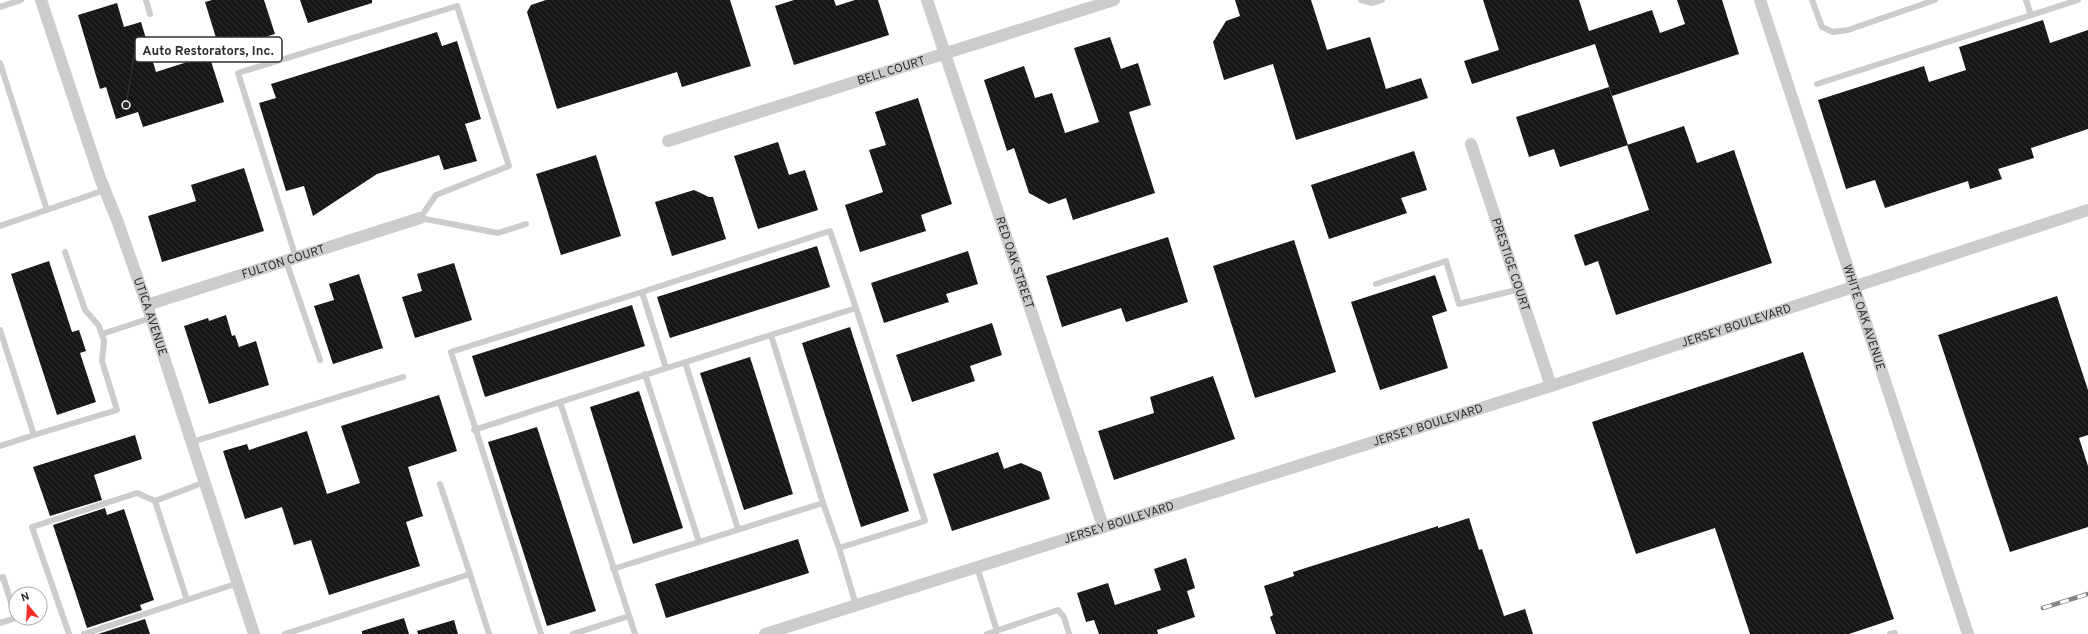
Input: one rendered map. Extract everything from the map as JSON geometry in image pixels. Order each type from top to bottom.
[{"type":"street","name":"UTICA AVENUE","points":[[41,0],[105,190],[147,305],[254,634]]},
{"type":"street","name":"RED OAK STREET","points":[[927,0],[1103,526]]},
{"type":"street","name":"BELL COURT","points":[[668,141],[1114,0]]},
{"type":"street","name":"WHITE OAK AVENUE","points":[[1760,0],[1968,634]]},
{"type":"street","name":"PRESTIGE COURT","points":[[1471,144],[1552,386]]},
{"type":"street","name":"JERSEY BOULEVARD","points":[[765,634],[788,630],[856,605],[977,566],[1552,386],[2088,210]]},
{"type":"street","name":"FULTON COURT","points":[[147,305],[420,218]]},
{"type":"lane","points":[[0,7],[21,0]]},
{"type":"lane","points":[[146,0],[150,14]]},
{"type":"lane","points":[[1361,0],[1372,3],[1382,0]]},
{"type":"lane","points":[[1812,0],[1822,27],[1833,32],[1848,30],[1935,0]]},
{"type":"lane","points":[[2026,0],[2031,15]]},
{"type":"lane","points":[[1817,84],[2078,0]]},
{"type":"lane","points":[[320,360],[238,73],[457,6],[509,166],[436,194],[420,218],[498,233],[526,224]]},
{"type":"lane","points":[[0,63],[47,210]]},
{"type":"lane","points":[[0,226],[105,190]]},
{"type":"lane","points":[[541,634],[474,430],[451,352],[642,292],[830,230],[925,521],[839,548]]},
{"type":"lane","points":[[0,446],[117,410],[102,361],[104,341],[102,334],[99,326],[85,310],[65,252]]},
{"type":"lane","points":[[1376,284],[1446,261],[1459,304],[1520,289]]},
{"type":"lane","points":[[642,292],[666,368]]},
{"type":"lane","points":[[474,430],[645,374],[856,308]]},
{"type":"lane","points":[[102,334],[151,318]]},
{"type":"lane","points":[[0,330],[34,435]]},
{"type":"lane","points":[[771,335],[856,605]]},
{"type":"lane","points":[[684,362],[738,529]]},
{"type":"lane","points":[[645,374],[699,542]]},
{"type":"lane","points":[[192,442],[403,377]]},
{"type":"lane","points":[[560,402],[635,634]]},
{"type":"lane","points":[[69,634],[32,527],[137,493],[155,501],[205,482]]},
{"type":"lane","points":[[440,484],[489,634]]},
{"type":"lane","points":[[155,501],[187,600]]},
{"type":"lane","points":[[613,569],[824,503]]},
{"type":"lane","points":[[977,566],[997,631]]},
{"type":"lane","points":[[285,634],[470,574]]},
{"type":"lane","points":[[0,578],[3,577],[8,593]]},
{"type":"lane","points":[[84,634],[238,583]]},
{"type":"lane","points":[[987,634],[1058,610],[1064,617],[1070,634]]},
{"type":"lane","points":[[573,634],[629,616]]},
{"type":"building","points":[[212,0],[264,0],[275,34],[220,51],[205,2]]},
{"type":"building","points":[[300,0],[372,0],[372,3],[308,23]]},
{"type":"building","points":[[546,0],[730,0],[751,66],[682,87],[677,72],[557,109],[527,12],[531,5]]},
{"type":"building","points":[[794,0],[834,0],[836,6],[855,0],[878,0],[889,35],[794,65],[775,6]]},
{"type":"building","points":[[1235,0],[1311,0],[1327,50],[1370,37],[1386,89],[1421,78],[1428,98],[1296,140],[1273,64],[1224,80],[1213,42],[1226,21],[1240,16]]},
{"type":"building","points":[[1483,0],[1579,0],[1589,31],[1652,10],[1660,33],[1685,24],[1677,0],[1722,0],[1739,54],[1612,96],[1595,44],[1472,84],[1464,61],[1499,50]]},
{"type":"building","points":[[117,3],[124,27],[141,22],[156,72],[209,55],[224,102],[143,127],[138,112],[116,119],[106,87],[100,89],[78,15]]},
{"type":"building","points":[[2043,20],[2050,43],[2088,30],[2088,129],[2031,148],[2034,158],[1998,169],[2002,179],[1970,189],[1968,181],[1885,208],[1875,180],[1846,189],[1818,100],[1924,66],[1929,82],[1966,70],[1959,47]]},
{"type":"building","points":[[437,32],[442,46],[457,41],[481,119],[465,124],[477,161],[444,170],[439,155],[377,174],[313,216],[304,186],[286,191],[259,103],[276,98],[271,84]]},
{"type":"building","points":[[1110,37],[1121,69],[1138,63],[1151,105],[1129,112],[1155,193],[1073,220],[1066,198],[1049,204],[1029,193],[1014,148],[1007,151],[984,80],[1024,66],[1035,98],[1052,93],[1065,133],[1099,122],[1074,48]]},
{"type":"building","points":[[1609,87],[1628,145],[1560,167],[1554,149],[1529,157],[1516,117]]},
{"type":"building","points":[[918,98],[952,204],[921,215],[926,231],[860,252],[845,205],[883,192],[869,150],[886,145],[875,112]]},
{"type":"building","points":[[1684,126],[1697,163],[1734,150],[1772,263],[1616,315],[1598,261],[1585,266],[1574,235],[1649,210],[1627,145]]},
{"type":"building","points":[[778,142],[789,175],[805,170],[818,210],[758,229],[734,156]]},
{"type":"building","points":[[1414,151],[1427,190],[1401,198],[1407,213],[1329,239],[1311,185]]},
{"type":"building","points":[[596,155],[621,236],[561,255],[536,174]]},
{"type":"building","points":[[244,168],[264,231],[162,262],[148,216],[196,201],[191,185]]},
{"type":"building","points":[[694,190],[709,197],[713,197],[726,239],[672,256],[655,202]]},
{"type":"building","points":[[1168,237],[1188,302],[1126,322],[1121,308],[1062,327],[1046,276]]},
{"type":"building","points":[[1294,240],[1336,372],[1255,398],[1213,266]]},
{"type":"building","points":[[817,246],[830,287],[670,338],[657,297]]},
{"type":"building","points":[[968,251],[978,284],[946,294],[949,302],[884,323],[871,283]]},
{"type":"building","points":[[49,261],[72,332],[79,330],[86,351],[80,353],[96,402],[57,415],[11,274]]},
{"type":"building","points":[[454,263],[472,320],[415,338],[402,297],[422,291],[417,274]]},
{"type":"building","points":[[359,274],[383,348],[333,364],[314,306],[334,300],[329,284]]},
{"type":"building","points":[[1435,275],[1447,311],[1432,316],[1448,368],[1380,390],[1351,302]]},
{"type":"building","points":[[2057,296],[2088,390],[2088,435],[2079,438],[2088,466],[2088,527],[2010,552],[1938,335]]},
{"type":"building","points":[[632,305],[645,346],[485,397],[472,356]]},
{"type":"building","points":[[226,315],[232,336],[235,335],[239,347],[256,341],[269,385],[209,404],[184,326],[208,318],[209,321]]},
{"type":"building","points":[[992,323],[1002,355],[970,366],[975,381],[912,402],[896,355]]},
{"type":"building","points":[[850,327],[909,511],[861,527],[802,343]]},
{"type":"building","points":[[1803,352],[1894,619],[1849,634],[1750,634],[1715,528],[1636,554],[1592,422]]},
{"type":"building","points":[[750,357],[793,494],[744,510],[700,373]]},
{"type":"building","points":[[1213,376],[1235,439],[1114,480],[1098,431],[1154,413],[1150,397]]},
{"type":"building","points":[[639,391],[683,528],[633,544],[590,407]]},
{"type":"building","points":[[439,395],[457,451],[408,467],[423,516],[406,522],[420,566],[329,595],[311,540],[294,545],[282,507],[245,519],[223,451],[247,444],[249,450],[307,431],[327,494],[360,483],[341,426]]},
{"type":"building","points":[[537,427],[596,611],[547,626],[488,442]]},
{"type":"building","points":[[135,435],[142,459],[94,475],[102,500],[50,516],[33,467]]},
{"type":"building","points":[[998,452],[1004,469],[1021,463],[1041,472],[1050,499],[952,531],[933,474]]},
{"type":"building","points":[[105,508],[107,515],[124,509],[154,600],[140,605],[142,610],[87,628],[53,525]]},
{"type":"building","points":[[1469,518],[1479,550],[1482,549],[1504,616],[1525,609],[1533,634],[1276,634],[1270,617],[1273,615],[1264,586],[1294,576],[1293,572],[1438,526],[1438,528]]},
{"type":"building","points":[[798,539],[809,573],[666,618],[655,584]]},
{"type":"building","points":[[1186,558],[1195,588],[1187,591],[1195,617],[1157,630],[1158,634],[1099,634],[1094,620],[1086,622],[1077,593],[1108,583],[1115,605],[1161,590],[1154,569]]},
{"type":"building","points":[[404,618],[409,634],[362,634],[362,631]]},
{"type":"building","points":[[145,619],[150,634],[98,634]]},
{"type":"building","points":[[454,620],[458,634],[418,634],[417,631]]},
{"type":"railway","points":[[2043,608],[2088,594]]},
{"type":"place","name":"Auto Restorators, Inc.","points":[[126,105]]}]
